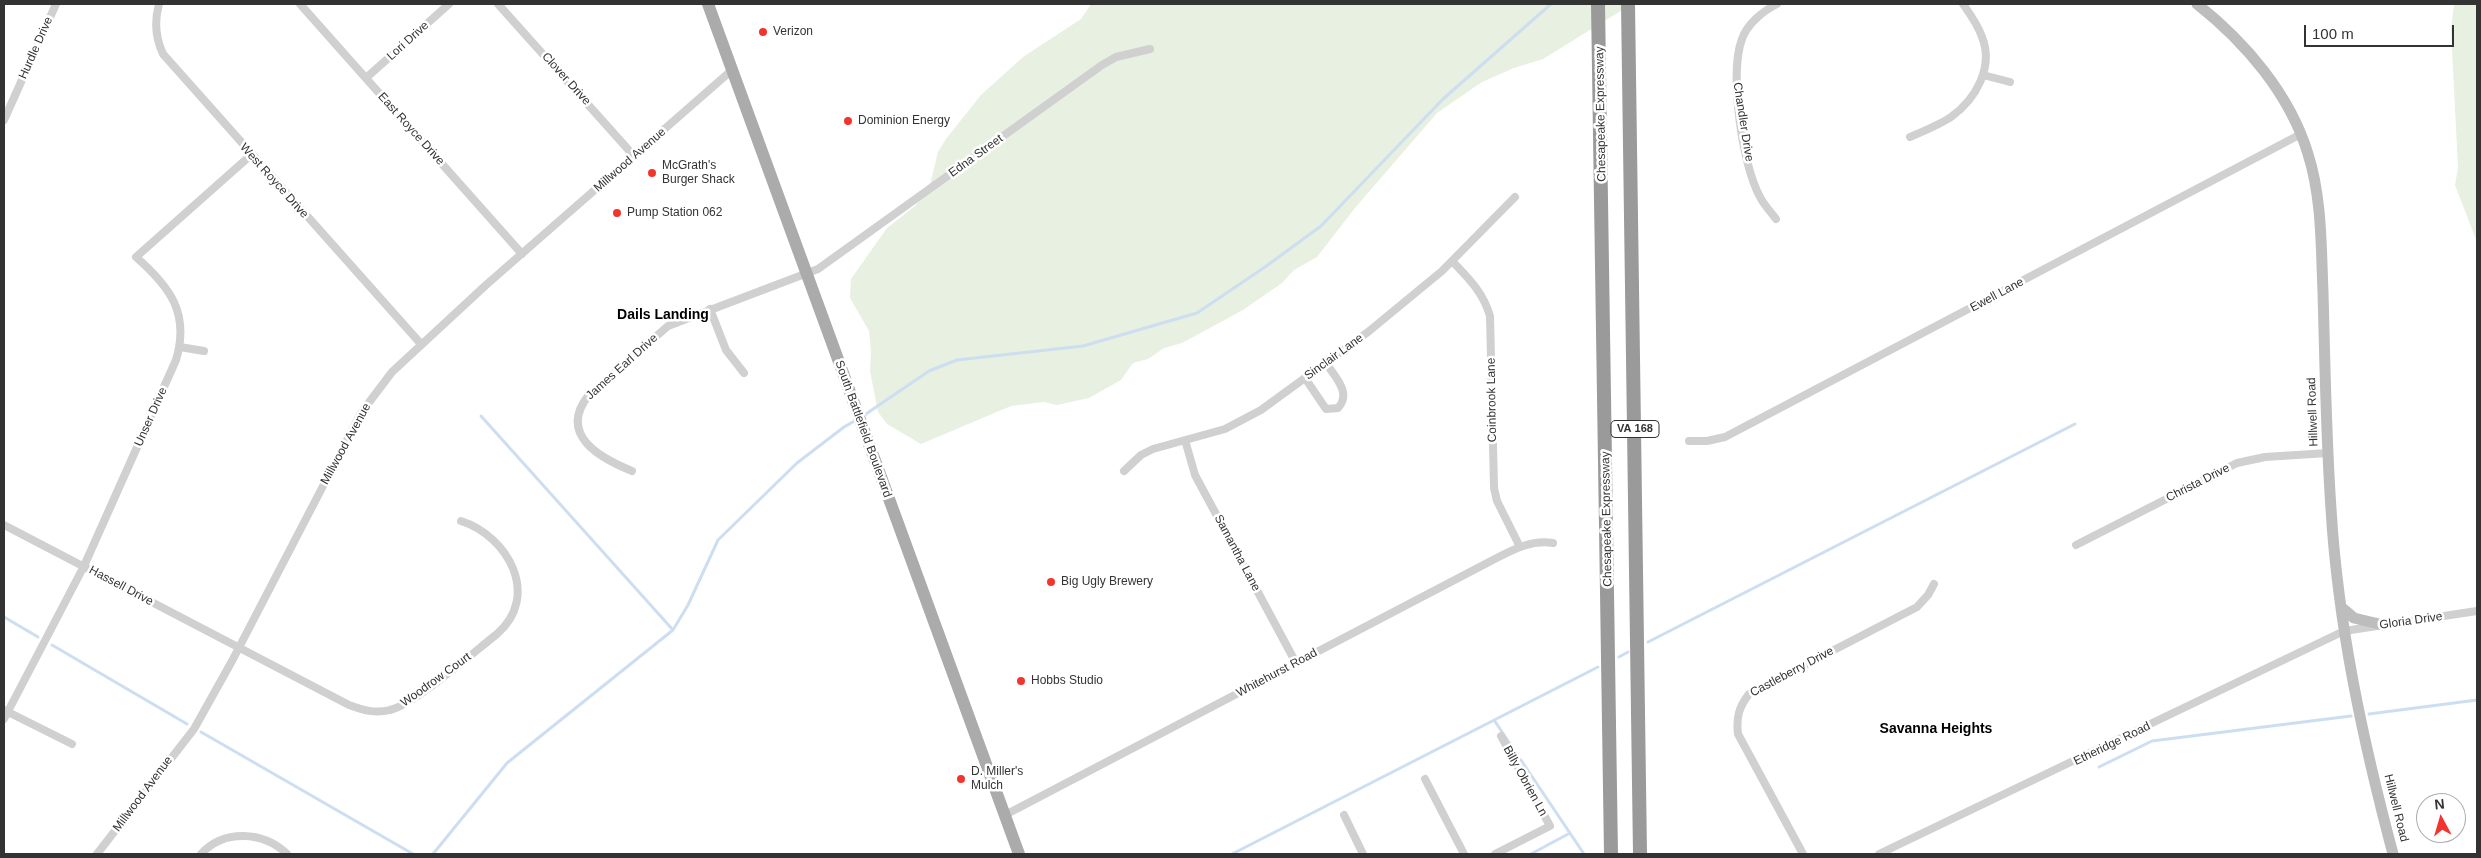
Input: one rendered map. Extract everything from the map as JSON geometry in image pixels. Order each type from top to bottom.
[{"type":"highway","name":"Chesapeake Expressway","points":[[1598,4],[1611,854]]},
{"type":"highway","name":"VA 168","points":[[1628,4],[1640,854]]},
{"type":"main road","name":"South Battlefield Boulevard","points":[[708,4],[1019,854]]},
{"type":"street","name":"Hurdle Drive","points":[[4,120],[56,4]]},
{"type":"street","name":"West Royce Drive","points":[[159,4],[155,26],[156,36],[163,54],[421,344]]},
{"type":"street","name":"East Royce Drive","points":[[300,4],[522,254]]},
{"type":"street","name":"Lori Drive","points":[[366,78],[449,4]]},
{"type":"street","name":"Clover Drive","points":[[498,4],[634,156]]},
{"type":"street","name":"Chandler Drive","points":[[1776,4],[1754,20],[1742,37],[1735,72],[1741,128],[1753,181],[1760,197],[1776,219]]},
{"type":"street","points":[[1910,137],[1951,117],[1970,99],[1983,75],[1986,55],[1983,38],[1963,4]]},
{"type":"street","name":"Hillwell Road","points":[[2197,4],[2230,32],[2250,53],[2282,98],[2301,134],[2314,174],[2318,198],[2331,510],[2341,607],[2344,631],[2377,793],[2393,854]]},
{"type":"street","name":"Edna Street","points":[[807,274],[818,269],[867,235],[1102,65],[1116,57],[1150,49]]},
{"type":"street","name":"Millwood Avenue","points":[[97,854],[194,728],[238,648],[361,412],[392,372],[522,254],[732,70]]},
{"type":"street","points":[[1983,75],[2010,82]]},
{"type":"street","name":"Ewell Lane","points":[[1689,441],[1707,442],[1725,437],[2301,134]]},
{"type":"street","name":"Unser Drive","points":[[5,713],[84,566],[176,360],[180,346],[180,323],[173,299],[154,273],[136,257],[251,155]]},
{"type":"street","name":"Sinclair Lane","points":[[1124,471],[1141,455],[1225,428],[1261,410],[1368,332],[1452,261],[1515,197]]},
{"type":"street","name":"Coinbrook Lane","points":[[1452,261],[1483,296],[1490,316],[1494,488],[1497,501],[1520,546]]},
{"type":"street","name":"James Earl Drive","points":[[632,471],[608,461],[593,450],[584,440],[578,421],[582,403],[668,326],[807,274]]},
{"type":"street","points":[[710,309],[726,350],[744,373]]},
{"type":"street","points":[[180,346],[204,350]]},
{"type":"street","points":[[1305,378],[1326,409],[1338,408],[1343,403],[1344,391],[1326,363]]},
{"type":"street","name":"Samantha Lane","points":[[1185,440],[1195,475],[1296,663]]},
{"type":"street","name":"Christa Drive","points":[[2076,545],[2237,464],[2265,457],[2328,453]]},
{"type":"street","name":"Woodrow Court","points":[[238,648],[366,712],[392,710],[405,704],[502,631],[516,609],[518,584],[511,563],[488,536],[461,521]]},
{"type":"street","name":"Hassell Drive","points":[[4,525],[238,648]]},
{"type":"street","name":"Whitehurst Road","points":[[1005,815],[1520,546],[1534,542],[1553,543]]},
{"type":"street","name":"Castleberry Drive","points":[[1803,854],[1738,734],[1739,706],[1749,694],[1917,607],[1928,595],[1934,584]]},
{"type":"street","points":[[2341,607],[2354,618],[2383,625]]},
{"type":"street","name":"Gloria Drive","points":[[2344,631],[2477,611]]},
{"type":"street","name":"Etheridge Road","points":[[1880,854],[2344,631]]},
{"type":"street","points":[[5,713],[72,744]]},
{"type":"street","name":"Billy Obrien Ln","points":[[1495,854],[1550,826],[1501,736]]},
{"type":"street","points":[[1425,779],[1464,854]]},
{"type":"street","points":[[1344,815],[1363,854]]},
{"type":"street","points":[[201,854],[222,839],[241,835],[262,839],[276,845],[287,854]]},
{"type":"green space","points":[[1091,4],[1632,4],[1543,59],[1514,68],[1482,82],[1437,113],[1355,208],[1317,257],[1294,270],[1282,283],[1243,310],[1182,343],[1164,348],[1148,359],[1133,363],[1121,380],[1089,398],[1057,405],[1044,402],[1011,406],[921,444],[887,424],[878,412],[870,371],[869,331],[850,298],[851,279],[887,228],[915,206],[929,189],[938,152],[981,95],[1023,57],[1081,19]]},
{"type":"green space","points":[[2454,4],[2477,4],[2477,242],[2455,185],[2458,168],[2451,29]]},
{"type":"waterway","points":[[863,416],[929,371],[957,360],[1083,346],[1197,313],[1321,226],[1443,99],[1551,4]]},
{"type":"waterway","points":[[481,416],[673,630]]},
{"type":"waterway","points":[[433,854],[507,763],[673,630],[688,605],[718,540],[797,463],[844,427],[858,419]]},
{"type":"waterway","points":[[1648,642],[2075,424]]},
{"type":"waterway","points":[[4,617],[38,637]]},
{"type":"waterway","points":[[52,645],[187,724]]},
{"type":"waterway","points":[[1619,657],[1628,652]]},
{"type":"waterway","points":[[1232,854],[1598,667]]},
{"type":"waterway","points":[[2369,714],[2477,700]]},
{"type":"waterway","points":[[2099,767],[2152,741],[2351,716]]},
{"type":"waterway","points":[[1494,720],[1584,854]]},
{"type":"waterway","points":[[201,732],[413,854]]},
{"type":"waterway","points":[[1531,854],[1570,833]]},
{"type":"place","name":"Verizon","points":[[763,32]]},
{"type":"place","name":"Dominion Energy","points":[[848,121]]},
{"type":"place","name":"McGrath's Burger Shack","points":[[652,173]]},
{"type":"place","name":"Pump Station 062","points":[[617,213]]},
{"type":"place","name":"Big Ugly Brewery","points":[[1051,582]]},
{"type":"place","name":"Hobbs Studio","points":[[1021,681]]},
{"type":"place","name":"D. Miller's Mulch","points":[[961,779]]},
{"type":"district","name":"Dails Landing","points":[[663,315]]},
{"type":"district","name":"Savanna Heights","points":[[1936,729]]}]
